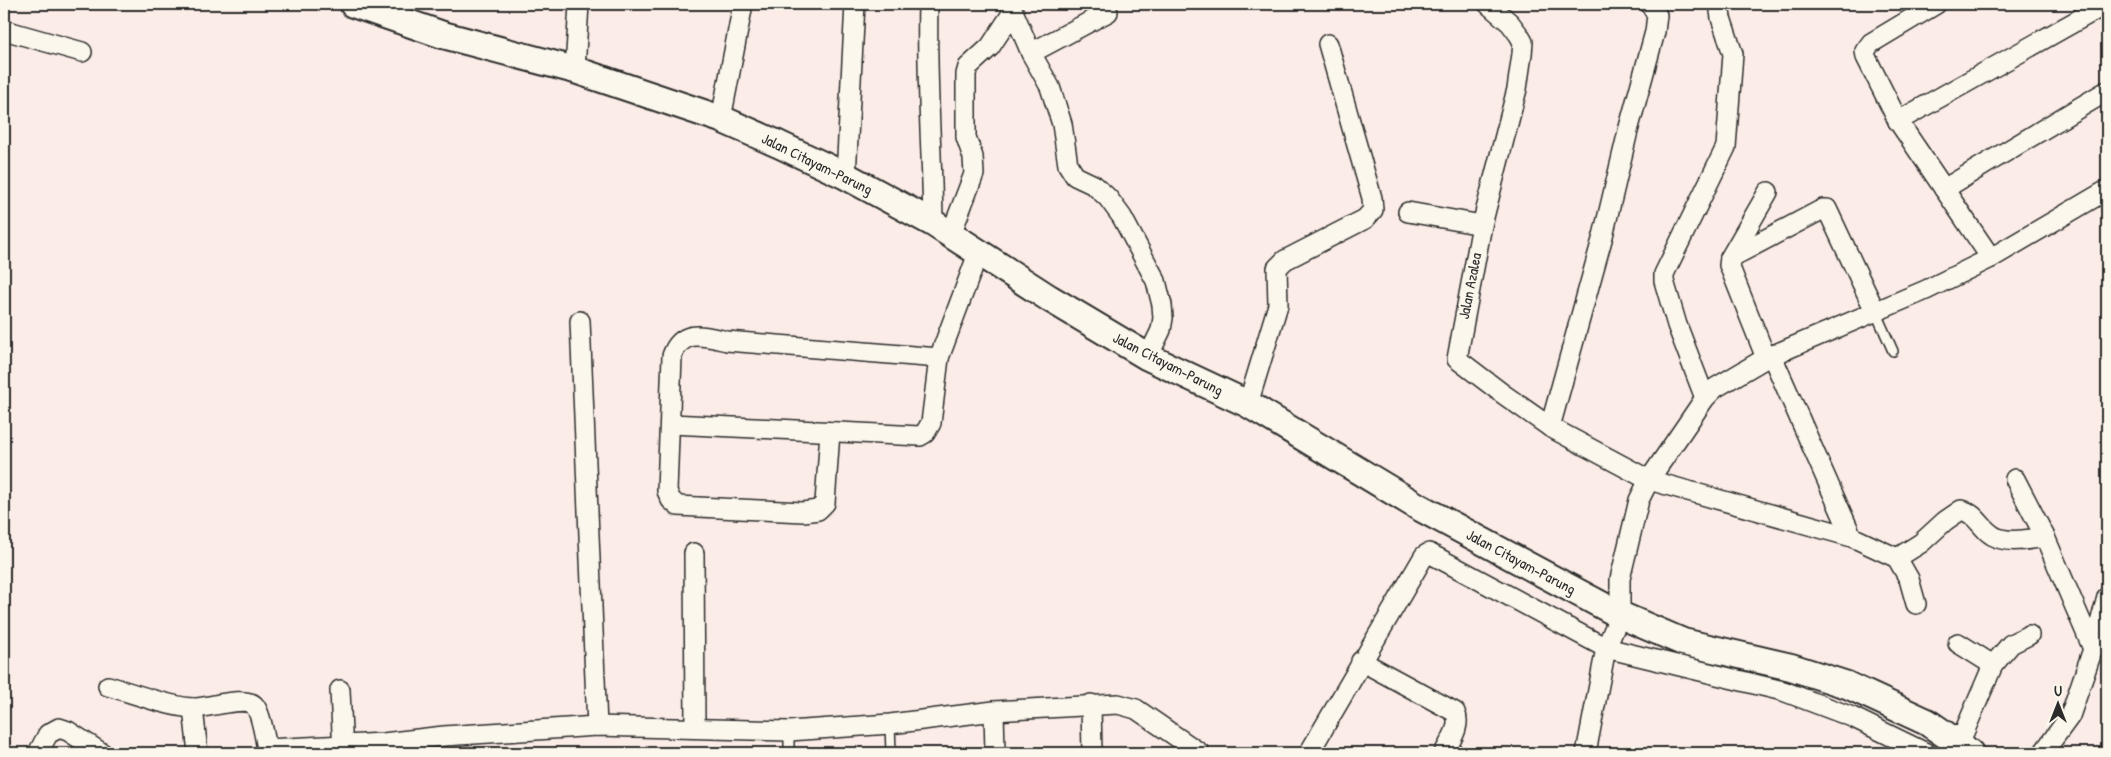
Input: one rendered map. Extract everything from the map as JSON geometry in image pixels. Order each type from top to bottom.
[{"type":"main road","name":"Jalan Citayam-Parung","points":[[353,4],[443,35],[576,70],[721,119],[846,176],[942,228],[1049,298],[1148,357],[1248,404],[1417,506],[1620,615],[1683,642],[1791,667],[1846,685],[1920,718],[1965,748]]},
{"type":"street","points":[[576,70],[579,4]]},
{"type":"street","points":[[721,119],[743,4]]},
{"type":"street","points":[[846,176],[855,4]]},
{"type":"street","points":[[928,4],[927,53],[942,228]]},
{"type":"street","name":"Jalan Azalea","points":[[1488,4],[1510,23],[1519,34],[1523,42],[1522,54],[1518,89],[1482,225],[1457,358],[1503,394],[1550,427],[1649,480],[1852,537],[1897,558]]},
{"type":"street","points":[[1550,427],[1603,236],[1628,131],[1655,32],[1657,15],[1650,4]]},
{"type":"street","points":[[1706,398],[1677,325],[1664,274],[1726,147],[1733,54],[1720,18],[1718,4]]},
{"type":"street","points":[[1936,4],[1871,43],[1865,51],[1868,64],[1898,121],[1990,258]]},
{"type":"street","points":[[942,228],[974,174],[973,157],[966,137],[966,74],[968,67],[990,47],[1011,8]]},
{"type":"street","points":[[1011,8],[1031,53],[1050,87],[1062,124],[1068,165],[1075,176],[1094,185],[1108,198],[1122,217],[1156,281],[1162,304],[1163,318],[1161,330],[1148,357]]},
{"type":"street","points":[[1898,121],[2103,9]]},
{"type":"street","points":[[1031,53],[1108,12]]},
{"type":"street","points":[[4,30],[82,52]]},
{"type":"street","points":[[1248,404],[1278,305],[1277,268],[1285,260],[1365,219],[1373,210],[1372,198],[1328,44]]},
{"type":"street","points":[[1944,189],[2107,92]]},
{"type":"street","points":[[1586,753],[1606,648],[1620,615],[1620,580],[1639,500],[1649,480],[1715,388],[1769,357],[1926,290],[1990,258],[2107,190]]},
{"type":"street","points":[[1768,192],[1730,258],[1729,265],[1852,537]]},
{"type":"street","points":[[1730,258],[1823,209],[1827,209],[1875,311]]},
{"type":"street","points":[[1408,212],[1482,225]]},
{"type":"street","points":[[671,424],[920,436],[925,433],[931,423],[939,358],[979,251]]},
{"type":"street","points":[[580,321],[597,726]]},
{"type":"street","points":[[830,432],[825,503],[818,510],[803,512],[678,506],[671,500],[667,491],[671,424],[672,356],[675,348],[687,338],[707,337],[727,341],[939,358]]},
{"type":"street","points":[[2015,479],[2045,537],[2093,649]]},
{"type":"street","points":[[1916,604],[1909,579],[1897,558],[1921,543],[1945,521],[1961,510],[1969,512],[1996,538],[2010,540],[2045,537]]},
{"type":"street","points":[[694,553],[695,728]]},
{"type":"street","points":[[1309,753],[1424,556],[1429,553],[1606,648],[1783,691],[1852,717],[1926,753]]},
{"type":"street","points":[[2044,753],[2070,716],[2093,649],[2107,597]]},
{"type":"street","points":[[1965,748],[1993,665],[2012,644],[2030,635]]},
{"type":"street","points":[[1958,643],[1993,665]]},
{"type":"street","points":[[1361,661],[1455,712],[1458,718],[1457,724],[1444,753]]},
{"type":"street","points":[[108,686],[193,708],[242,702],[252,703],[258,715],[267,751],[343,749],[444,736],[597,726],[789,731],[890,724],[994,711],[1091,704],[1128,705],[1200,753]]},
{"type":"street","points":[[340,690],[343,749]]},
{"type":"street","points":[[1091,704],[1092,753]]},
{"type":"street","points":[[193,708],[198,753]]},
{"type":"street","points":[[994,711],[995,753]]},
{"type":"street","points":[[38,753],[48,734],[59,728],[68,730],[102,753]]},
{"type":"lane","points":[[1875,311],[1893,350]]},
{"type":"lane","points":[[890,724],[891,753]]},
{"type":"lane","points":[[789,731],[789,753]]}]
